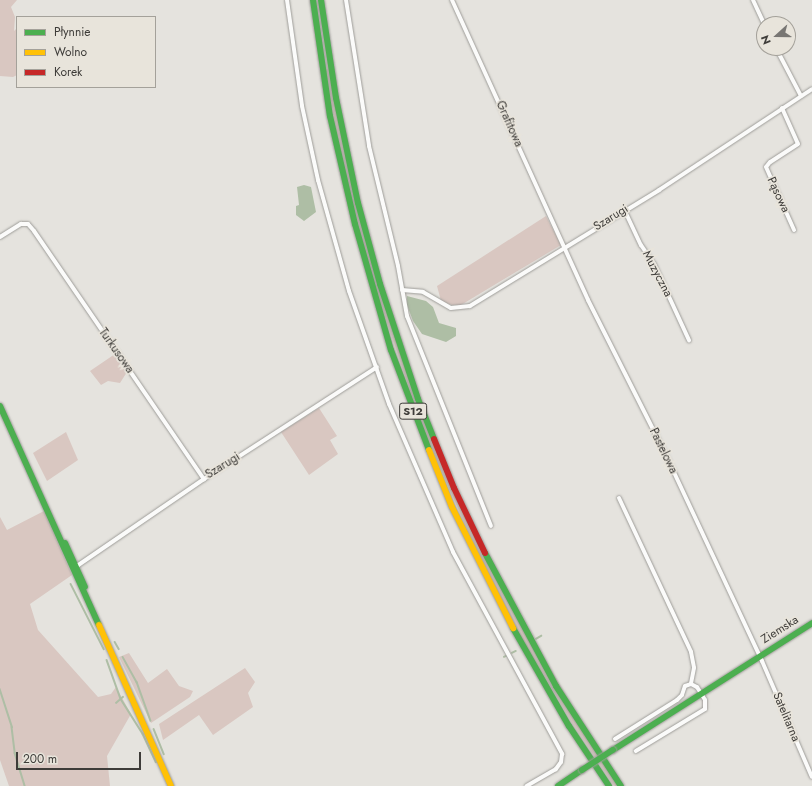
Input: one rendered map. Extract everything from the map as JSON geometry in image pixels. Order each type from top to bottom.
[{"type":"main road","name":"S12","points":[[313,0],[330,116],[350,206],[391,350],[414,414],[452,507],[505,614],[569,726],[609,786]]},
{"type":"main road","name":"S12","points":[[321,0],[340,118],[360,208],[386,303],[421,406],[457,494],[509,602],[559,691],[621,786]]},
{"type":"main road","points":[[0,406],[171,786]]},
{"type":"main road","name":"Ziemska","points":[[558,786],[812,623]]},
{"type":"street","points":[[287,0],[302,106],[318,180],[348,290],[398,429],[453,552],[562,754],[561,762],[556,769],[527,786]]},
{"type":"street","points":[[346,0],[371,153],[407,316],[417,346],[491,526]]},
{"type":"street","name":"Grafitowa","points":[[452,0],[565,247]]},
{"type":"street","points":[[753,0],[760,16]]},
{"type":"street","points":[[780,56],[801,96]]},
{"type":"street","name":"Szarugi","points":[[402,290],[423,292],[451,308],[464,308],[659,190],[812,89]]},
{"type":"street","name":"Pąsowa","points":[[782,108],[798,144],[770,162],[766,170],[794,230]]},
{"type":"street","name":"Muzyczna","points":[[624,210],[641,245],[654,264],[689,340]]},
{"type":"street","name":"Turkusowa","points":[[0,237],[18,225],[28,224],[204,478]]},
{"type":"street","name":"Pastelowa","points":[[565,247],[759,656]]},
{"type":"street","name":"Szarugi","points":[[74,568],[204,478],[377,368]]},
{"type":"street","points":[[619,498],[691,652],[694,668],[691,684]]},
{"type":"street","name":"Satelitarna","points":[[759,656],[812,777]]},
{"type":"street","points":[[636,750],[705,709],[706,705],[701,694],[691,684]]},
{"type":"street","points":[[615,739],[677,700],[682,695],[685,686],[691,684]]},
{"type":"shaded area","points":[[0,0],[17,0],[11,7],[15,17],[14,31],[16,29],[16,76],[13,77],[0,76]]},
{"type":"shaded area","points":[[328,69],[376,281],[469,526],[618,786],[614,786],[571,721],[511,620],[466,527],[422,426],[373,282],[342,160],[325,70]]},
{"type":"shaded area","points":[[304,185],[311,187],[316,212],[304,221],[296,215],[296,206],[299,205],[297,187]]},
{"type":"shaded area","points":[[546,216],[561,245],[461,305],[452,305],[441,301],[437,286]]},
{"type":"shaded area","points":[[407,296],[426,301],[433,307],[439,323],[456,328],[456,336],[446,342],[422,334],[413,321],[407,305]]},
{"type":"shaded area","points":[[115,354],[127,372],[120,383],[108,381],[101,385],[90,371]]},
{"type":"shaded area","points":[[319,408],[337,436],[330,440],[338,454],[309,475],[281,432]]},
{"type":"shaded area","points":[[66,432],[78,460],[47,481],[33,453]]},
{"type":"shaded area","points":[[44,511],[72,575],[30,604],[38,630],[98,697],[111,694],[116,687],[131,714],[107,756],[110,786],[9,786],[0,760],[0,517],[7,530]]},
{"type":"shaded area","points":[[129,653],[148,683],[167,669],[179,686],[193,691],[190,697],[151,723],[119,657]]},
{"type":"shaded area","points":[[245,668],[255,682],[248,693],[253,707],[213,735],[199,715],[163,740],[159,724]]},
{"type":"waterway","points":[[71,584],[104,649]]},
{"type":"waterway","points":[[536,639],[541,636]]},
{"type":"waterway","points":[[115,642],[119,649]]},
{"type":"waterway","points":[[512,653],[516,651]]},
{"type":"waterway","points":[[123,657],[137,682],[151,721]]},
{"type":"waterway","points":[[107,660],[121,699],[143,734],[156,762]]},
{"type":"waterway","points":[[0,689],[12,727],[15,753],[25,786]]},
{"type":"waterway","points":[[116,703],[123,697]]},
{"type":"waterway","points":[[154,729],[164,754]]},
{"type":"traffic: fast","points":[[313,0],[330,116],[355,224],[391,350],[429,450]]},
{"type":"traffic: fast","points":[[321,0],[336,98],[358,203],[380,284],[418,399],[434,439]]},
{"type":"traffic: fast","points":[[0,406],[99,625]]},
{"type":"traffic: fast","points":[[65,543],[85,587]]},
{"type":"traffic: fast","points":[[485,553],[556,686],[621,786]]},
{"type":"traffic: fast","points":[[613,750],[812,623]]},
{"type":"traffic: fast","points":[[513,628],[569,726],[609,786]]},
{"type":"traffic: fast","points":[[582,770],[613,750]]},
{"type":"traffic: fast","points":[[558,786],[582,770]]},
{"type":"traffic: slow","points":[[429,450],[452,507],[513,628]]},
{"type":"traffic: slow","points":[[99,625],[171,786]]},
{"type":"traffic: jam","points":[[434,439],[454,488],[485,553]]}]
